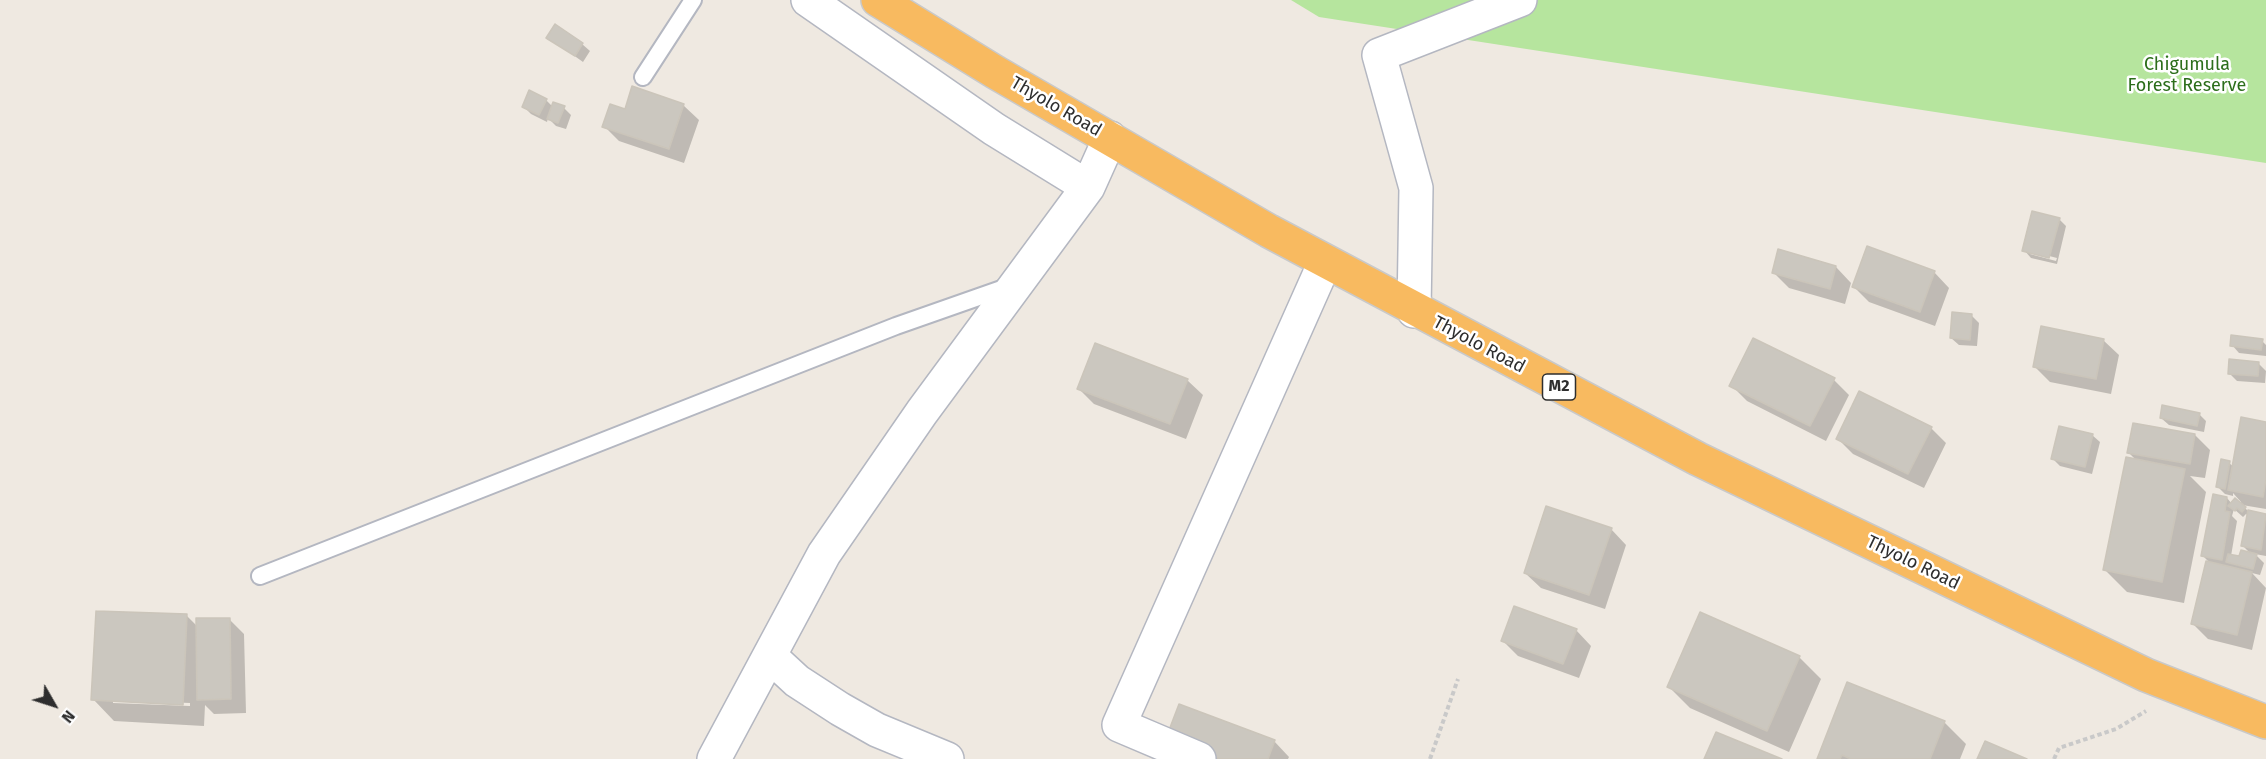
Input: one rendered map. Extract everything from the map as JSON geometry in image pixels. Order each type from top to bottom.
[{"type":"highway","name":"Thyolo Road","points":[[878,0],[1325,262],[1708,465],[2136,670],[2266,722]]},
{"type":"street","points":[[808,0],[994,129],[1088,187]]},
{"type":"street","points":[[1414,311],[1416,188],[1379,55],[1520,0]]},
{"type":"street","points":[[714,759],[771,657],[824,554],[1088,187],[1110,138]]},
{"type":"street","points":[[1199,759],[1119,725],[1325,262]]},
{"type":"street","points":[[771,657],[797,681],[840,709],[877,730],[947,759]]},
{"type":"lane","points":[[643,76],[693,0]]},
{"type":"lane","points":[[260,576],[896,326],[1017,283]]},
{"type":"path","points":[[1430,759],[1458,679]]},
{"type":"path","points":[[2054,759],[2059,748],[2115,729],[2182,689]]},
{"type":"green space","name":"Chigumula Forest Reserve","points":[[1291,0],[2266,0],[2266,163],[1319,17]]},
{"type":"building","points":[[555,24],[583,43],[575,56],[546,38]]},
{"type":"building","points":[[632,86],[684,104],[669,149],[602,127],[610,104],[625,109]]},
{"type":"building","points":[[529,90],[547,99],[539,115],[522,107]]},
{"type":"building","points":[[553,102],[565,106],[558,123],[547,119]]},
{"type":"building","points":[[2032,211],[2060,218],[2049,258],[2022,251]]},
{"type":"building","points":[[1867,246],[1935,271],[1920,312],[1852,287]]},
{"type":"building","points":[[1778,249],[1836,266],[1830,289],[1772,273]]},
{"type":"building","points":[[1952,312],[1972,314],[1970,340],[1950,338]]},
{"type":"building","points":[[2041,326],[2104,339],[2096,379],[2033,367]]},
{"type":"building","points":[[2231,335],[2263,339],[2261,350],[2230,346]]},
{"type":"building","points":[[1753,338],[1835,378],[1810,426],[1729,386]]},
{"type":"building","points":[[1095,343],[1188,379],[1170,424],[1077,389]]},
{"type":"building","points":[[2229,359],[2259,362],[2258,376],[2228,374]]},
{"type":"building","points":[[1859,391],[1932,427],[1908,474],[1836,439]]},
{"type":"building","points":[[2162,405],[2200,413],[2197,426],[2160,418]]},
{"type":"building","points":[[2241,417],[2266,422],[2266,479],[2263,497],[2228,490]]},
{"type":"building","points":[[2133,423],[2195,434],[2190,464],[2127,453]]},
{"type":"building","points":[[2059,426],[2093,434],[2085,467],[2051,459]]},
{"type":"building","points":[[2126,457],[2185,469],[2162,582],[2103,570]]},
{"type":"building","points":[[2221,459],[2230,461],[2225,489],[2216,487]]},
{"type":"building","points":[[2213,494],[2227,497],[2225,511],[2230,512],[2222,560],[2201,556]]},
{"type":"building","points":[[2235,498],[2246,507],[2242,512],[2237,508],[2235,511],[2228,506]]},
{"type":"building","points":[[1546,506],[1612,528],[1589,595],[1524,573]]},
{"type":"building","points":[[2248,510],[2266,514],[2261,550],[2241,546]]},
{"type":"building","points":[[2241,550],[2257,554],[2253,569],[2226,562],[2228,554],[2239,556]]},
{"type":"building","points":[[2206,561],[2252,572],[2237,635],[2191,624]]},
{"type":"building","points":[[1514,606],[1577,629],[1563,664],[1501,641]]},
{"type":"building","points":[[96,611],[187,614],[183,705],[91,700]]},
{"type":"building","points":[[1700,612],[1800,656],[1767,731],[1667,687]]},
{"type":"building","points":[[196,618],[230,618],[231,699],[197,700]]},
{"type":"building","points":[[1847,682],[1945,721],[1930,759],[1851,759],[1842,755],[1840,759],[1817,759]]},
{"type":"building","points":[[1179,704],[1275,740],[1268,759],[1220,759],[1166,738]]},
{"type":"building","points":[[1716,732],[1782,759],[1704,759]]},
{"type":"building","points":[[1985,741],[2027,759],[1977,759]]}]
